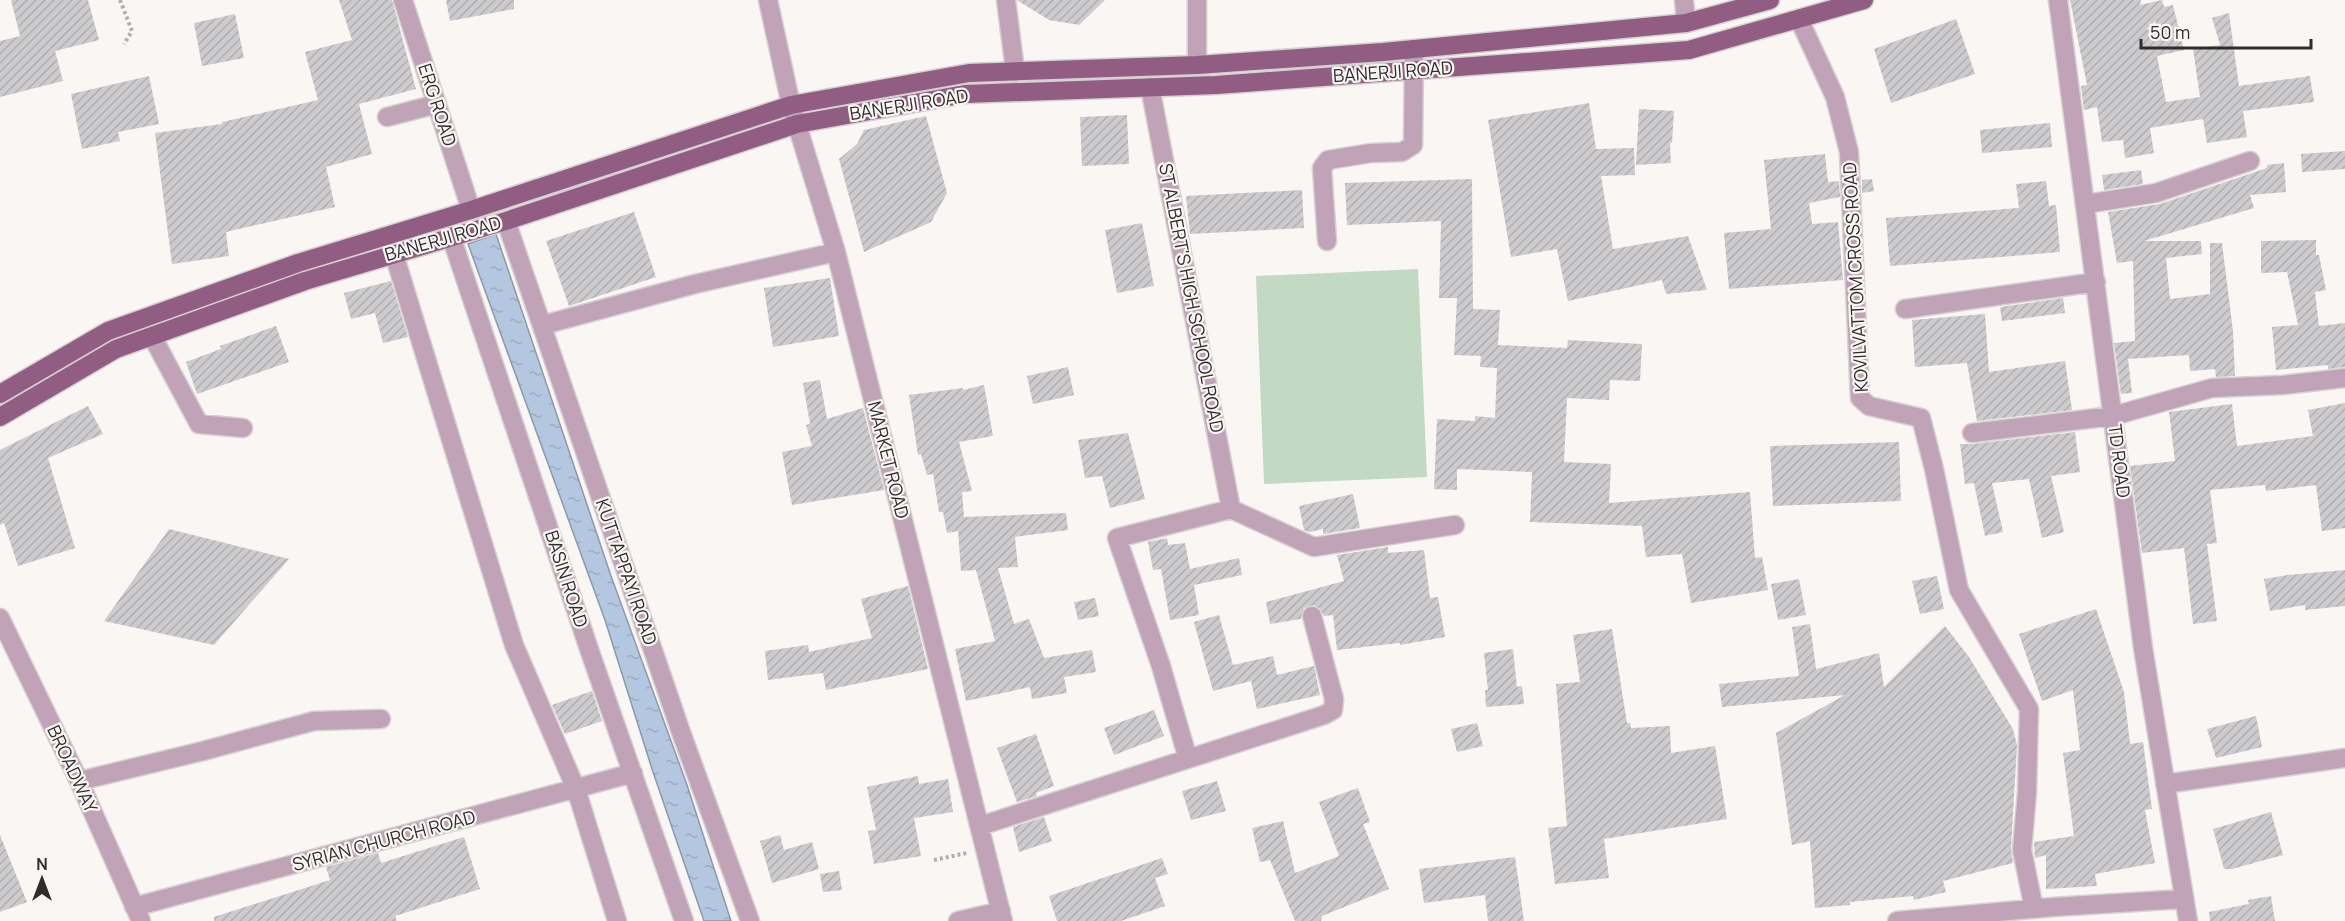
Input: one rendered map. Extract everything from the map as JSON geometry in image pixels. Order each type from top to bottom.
[{"type":"main road","name":"BANERJI ROAD","points":[[0,394],[108,331],[298,263],[471,210],[791,105],[969,73],[1197,65],[1414,49],[1686,23],[1770,0]]},
{"type":"main road","name":"BANERJI ROAD","points":[[0,417],[116,348],[305,281],[506,221],[797,124],[965,94],[1216,85],[1689,50],[1864,0]]},
{"type":"main road","points":[[497,201],[506,221]]},
{"type":"main road","points":[[471,210],[478,228]]},
{"type":"main road","points":[[444,218],[451,236]]},
{"type":"street","name":"ERG ROAD","points":[[403,0],[471,210]]},
{"type":"street","name":"MARKET ROAD","points":[[768,0],[791,105],[836,252],[1002,916]]},
{"type":"street","points":[[1006,0],[1015,70]]},
{"type":"street","points":[[1197,0],[1197,65]]},
{"type":"street","points":[[1684,0],[1686,23]]},
{"type":"street","name":"TD ROAD","points":[[2058,0],[2143,648],[2188,921]]},
{"type":"street","name":"KOVILVATTOM CROSS ROAD","points":[[1799,19],[1835,97],[1849,152],[1860,398],[1869,406],[1921,418],[1959,590],[2029,709],[2027,792],[2022,850],[2034,909]]},
{"type":"street","points":[[1327,241],[1322,168],[1328,160],[1371,153],[1402,152],[1413,146],[1414,49]]},
{"type":"street","name":"ST ALBERT'S HIGH SCHOOL ROAD","points":[[1150,87],[1231,509]]},
{"type":"street","points":[[387,117],[437,104]]},
{"type":"street","points":[[2086,204],[2156,194],[2250,161]]},
{"type":"street","name":"KUTTAPPAYI ROAD","points":[[506,221],[682,735],[750,921]]},
{"type":"street","name":"BASIN ROAD","points":[[451,236],[590,652],[684,921]]},
{"type":"street","points":[[543,325],[695,284],[836,252]]},
{"type":"street","points":[[394,254],[514,645],[576,789],[617,921]]},
{"type":"street","points":[[1905,309],[2096,282]]},
{"type":"street","points":[[152,336],[199,424],[243,428]]},
{"type":"street","points":[[1972,433],[2113,416],[2212,388],[2283,385],[2345,378]]},
{"type":"street","points":[[1188,759],[1161,666],[1117,538],[1231,509],[1314,548],[1455,525]]},
{"type":"street","points":[[980,826],[1324,715],[1333,710],[1334,699],[1312,616]]},
{"type":"street","name":"BROADWAY","points":[[0,618],[79,781],[138,914]]},
{"type":"street","points":[[79,781],[314,721],[381,719]]},
{"type":"street","points":[[2165,784],[2345,758]]},
{"type":"street","name":"SYRIAN CHURCH ROAD","points":[[138,914],[633,773]]},
{"type":"street","points":[[1897,921],[2034,909],[2054,914],[2184,899]]},
{"type":"street","points":[[958,921],[1002,916]]},
{"type":"path","points":[[120,0],[132,31],[124,44]]},
{"type":"path","points":[[934,860],[985,849]]},
{"type":"green space","points":[[1418,269],[1427,477],[1264,484],[1256,276]]},
{"type":"water","points":[[496,234],[611,576],[687,785],[731,921],[704,921],[652,769],[605,620],[468,244]]},
{"type":"building","points":[[11,0],[88,0],[99,40],[55,51],[63,81],[0,97],[0,41],[20,36]]},
{"type":"building","points":[[339,0],[392,0],[416,89],[359,104],[372,154],[326,167],[335,207],[226,232],[229,256],[172,264],[155,133],[222,124],[222,122],[318,100],[305,52],[352,40]]},
{"type":"building","points":[[446,0],[514,0],[514,9],[450,21]]},
{"type":"building","points":[[1017,0],[1105,0],[1079,25],[1049,20]]},
{"type":"building","points":[[2070,0],[2141,0],[2140,5],[2162,0],[2164,7],[2173,5],[2184,50],[2157,56],[2166,102],[2200,97],[2193,49],[2220,45],[2212,18],[2229,13],[2239,86],[2310,76],[2314,102],[2243,111],[2247,137],[2207,143],[2203,119],[2150,128],[2154,153],[2125,158],[2123,140],[2102,142],[2097,107],[2084,110],[2081,86],[2087,85]]},
{"type":"building","points":[[235,14],[244,58],[202,66],[194,23]]},
{"type":"building","points":[[1956,19],[1975,74],[1891,103],[1874,49]]},
{"type":"building","points":[[149,76],[159,124],[118,132],[120,141],[82,149],[71,94]]},
{"type":"building","points":[[1589,103],[1596,149],[1634,148],[1635,175],[1601,176],[1613,249],[1688,236],[1707,290],[1666,294],[1662,280],[1568,301],[1557,249],[1511,257],[1488,120]]},
{"type":"building","points":[[1639,109],[1674,111],[1672,143],[1670,143],[1671,163],[1636,165]]},
{"type":"building","points":[[1127,115],[1129,164],[1082,166],[1080,117]]},
{"type":"building","points":[[926,116],[947,193],[931,222],[864,252],[839,159],[857,144],[864,130]]},
{"type":"building","points":[[2050,123],[2052,147],[1982,153],[1980,130]]},
{"type":"building","points":[[2345,151],[2345,169],[2302,172],[2301,154]]},
{"type":"building","points":[[1825,154],[1828,182],[1839,181],[1840,197],[1809,203],[1812,224],[1838,222],[1843,280],[1729,289],[1724,233],[1771,229],[1764,160]]},
{"type":"building","points":[[2284,163],[2286,192],[2250,195],[2254,208],[2144,241],[2201,241],[2202,254],[2166,258],[2170,299],[2210,294],[2210,243],[2222,243],[2233,331],[2235,376],[2216,377],[2215,369],[2190,371],[2189,355],[2128,359],[2132,393],[2121,394],[2114,343],[2135,341],[2133,261],[2117,263],[2108,212],[2160,204],[2267,168],[2267,165]]},
{"type":"building","points":[[2141,170],[2143,184],[2104,190],[2102,175]]},
{"type":"building","points":[[1472,179],[1473,309],[1500,310],[1498,345],[1567,348],[1568,340],[1642,344],[1640,381],[1610,380],[1609,400],[1567,398],[1564,462],[1611,464],[1609,503],[1750,492],[1755,558],[1762,557],[1768,590],[1691,603],[1682,554],[1646,557],[1642,526],[1530,522],[1532,472],[1457,469],[1457,490],[1434,489],[1437,419],[1475,421],[1475,416],[1495,418],[1497,368],[1480,367],[1481,356],[1454,355],[1457,298],[1439,298],[1441,221],[1347,225],[1345,183]]},
{"type":"building","points":[[1872,179],[1874,191],[1862,193],[1862,180]]},
{"type":"building","points":[[2046,181],[2049,206],[2056,205],[2060,252],[1890,266],[1886,218],[2019,208],[2016,184]]},
{"type":"building","points":[[1302,190],[1304,228],[1190,234],[1186,196]]},
{"type":"building","points":[[634,212],[656,277],[569,306],[546,241]]},
{"type":"building","points":[[1142,223],[1154,286],[1117,293],[1105,230]]},
{"type":"building","points":[[2316,240],[2316,255],[2319,255],[2326,290],[2315,292],[2319,326],[2345,323],[2345,367],[2328,369],[2328,365],[2276,370],[2272,327],[2298,325],[2287,272],[2261,273],[2261,241]]},
{"type":"building","points":[[830,278],[839,336],[773,347],[764,288]]},
{"type":"building","points":[[391,281],[408,337],[383,343],[375,313],[351,319],[344,293]]},
{"type":"building","points":[[2063,298],[2065,313],[2002,321],[2000,307]]},
{"type":"building","points":[[1985,314],[1989,372],[2065,361],[2072,410],[1977,421],[1967,363],[1915,367],[1912,320]]},
{"type":"building","points":[[276,326],[289,362],[197,394],[186,362],[221,349],[220,346]]},
{"type":"building","points":[[1068,367],[1074,395],[1033,404],[1027,376]]},
{"type":"building","points":[[820,380],[827,419],[863,408],[884,490],[792,505],[782,452],[812,446],[806,425],[810,424],[803,383]]},
{"type":"building","points":[[984,385],[993,436],[959,442],[972,491],[962,492],[964,517],[1066,513],[1068,530],[1015,537],[1018,567],[998,568],[1014,624],[1029,619],[1044,658],[1092,650],[1096,672],[1064,677],[1067,693],[1032,699],[1030,687],[966,701],[955,649],[995,641],[976,570],[961,571],[958,531],[947,533],[943,512],[939,512],[933,474],[927,475],[921,454],[918,455],[909,395],[963,388],[963,390]]},
{"type":"building","points":[[2345,403],[2345,528],[2322,531],[2316,485],[2266,491],[2265,485],[2210,490],[2217,543],[2207,544],[2217,621],[2193,624],[2184,548],[2142,553],[2130,466],[2175,461],[2169,412],[2232,404],[2237,446],[2313,436],[2308,410]]},
{"type":"building","points":[[88,406],[103,434],[48,458],[75,548],[18,566],[4,523],[0,525],[0,450]]},
{"type":"building","points":[[2075,432],[2080,472],[2051,476],[2064,532],[2042,538],[2029,479],[1992,483],[2003,532],[1985,536],[1974,483],[1965,484],[1960,444]]},
{"type":"building","points":[[1128,433],[1145,499],[1110,508],[1102,476],[1085,478],[1078,440]]},
{"type":"building","points":[[1899,442],[1901,501],[1773,506],[1770,446]]},
{"type":"building","points":[[1353,494],[1360,528],[1323,534],[1323,529],[1309,532],[1304,530],[1299,506]]},
{"type":"building","points":[[169,529],[289,559],[214,645],[104,621]]},
{"type":"building","points":[[1167,538],[1168,545],[1185,543],[1190,569],[1239,558],[1242,575],[1194,585],[1199,615],[1170,620],[1161,569],[1153,570],[1148,542]]},
{"type":"building","points":[[1388,547],[1388,553],[1424,550],[1430,598],[1438,597],[1445,637],[1400,645],[1400,643],[1337,650],[1333,615],[1324,616],[1314,605],[1304,608],[1301,619],[1270,624],[1266,602],[1344,581],[1337,555]]},
{"type":"building","points":[[2345,570],[2345,606],[2305,610],[2305,605],[2270,611],[2264,579]]},
{"type":"building","points":[[1937,576],[1944,609],[1920,614],[1912,581]]},
{"type":"building","points":[[1799,579],[1806,615],[1778,620],[1771,584]]},
{"type":"building","points":[[908,586],[928,669],[826,690],[823,673],[768,680],[765,651],[808,645],[809,652],[872,638],[861,599]]},
{"type":"building","points":[[1095,598],[1099,616],[1078,620],[1074,602]]},
{"type":"building","points":[[2096,609],[2124,692],[2130,744],[2143,742],[2152,809],[2145,810],[2155,863],[2095,874],[2097,886],[2046,889],[2046,855],[2035,858],[2034,842],[2074,836],[2063,753],[2080,750],[2073,690],[2042,701],[2019,634]]},
{"type":"building","points":[[1219,615],[1233,665],[1273,656],[1277,675],[1314,666],[1320,695],[1257,709],[1251,681],[1213,691],[1194,622]]},
{"type":"building","points":[[1810,624],[1816,669],[1879,653],[1884,687],[1945,626],[1969,657],[2013,729],[2017,745],[2011,849],[2013,863],[1943,881],[1946,892],[1914,900],[1913,896],[1815,908],[1810,841],[1792,845],[1776,733],[1845,695],[1722,707],[1719,684],[1799,676],[1792,627]]},
{"type":"building","points":[[1612,629],[1627,723],[1630,723],[1631,728],[1670,726],[1671,753],[1715,746],[1727,819],[1604,839],[1609,878],[1555,884],[1548,828],[1567,826],[1556,684],[1580,682],[1573,635]]},
{"type":"building","points":[[1513,649],[1517,687],[1522,686],[1524,704],[1486,707],[1485,690],[1488,690],[1484,653]]},
{"type":"building","points":[[592,691],[602,721],[565,734],[552,705]]},
{"type":"building","points":[[1154,710],[1164,736],[1114,755],[1104,728]]},
{"type":"building","points":[[2256,716],[2262,747],[2216,758],[2207,729]]},
{"type":"building","points":[[1477,723],[1483,746],[1457,752],[1451,729]]},
{"type":"building","points":[[1036,734],[1054,786],[1036,793],[1037,796],[1017,802],[997,748]]},
{"type":"building","points":[[918,776],[919,784],[948,779],[953,812],[914,818],[921,856],[874,864],[868,831],[876,830],[867,787]]},
{"type":"building","points":[[1217,781],[1226,811],[1191,820],[1182,791]]},
{"type":"building","points":[[1358,788],[1370,822],[1363,824],[1389,889],[1322,916],[1321,921],[1295,921],[1270,860],[1260,862],[1252,828],[1283,821],[1295,873],[1339,856],[1319,802]]},
{"type":"building","points":[[2271,812],[2283,855],[2232,869],[2224,869],[2213,829]]},
{"type":"building","points":[[1044,817],[1052,841],[1019,852],[1013,827]]},
{"type":"building","points":[[0,835],[27,902],[0,912]]},
{"type":"building","points":[[780,835],[784,850],[812,842],[819,869],[772,883],[760,841]]},
{"type":"building","points":[[464,837],[480,889],[395,916],[397,921],[214,921],[214,917],[330,880],[326,867],[378,853],[381,863]]},
{"type":"building","points":[[1515,857],[1524,921],[1488,921],[1485,895],[1424,903],[1419,869]]},
{"type":"building","points":[[1162,858],[1168,874],[1155,878],[1165,906],[1121,921],[1057,921],[1049,896]]},
{"type":"building","points":[[839,871],[842,890],[823,892],[820,874]]},
{"type":"building","points":[[2271,896],[2275,921],[2210,921],[2209,912],[2249,904],[2248,900]]}]
